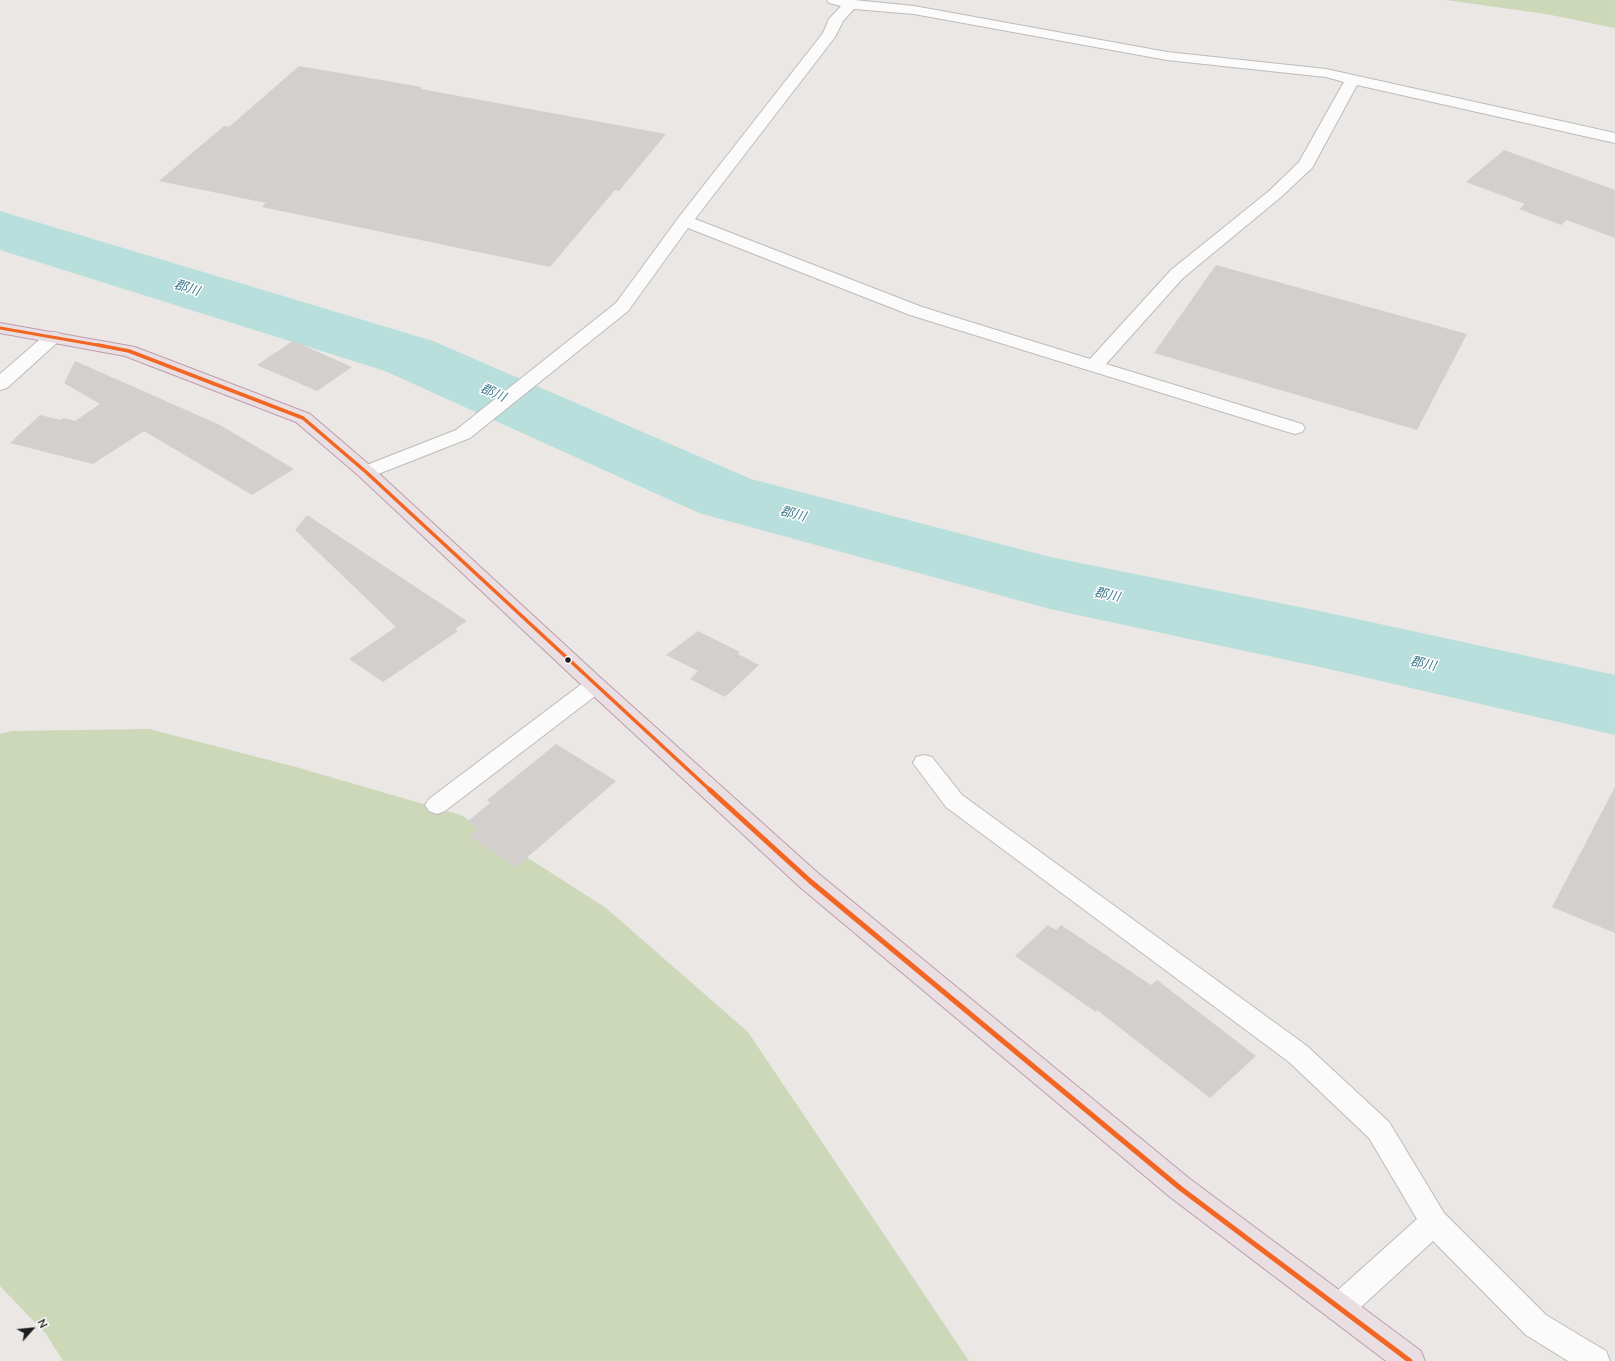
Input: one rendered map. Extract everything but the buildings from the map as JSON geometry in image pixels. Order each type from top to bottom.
[{"type":"highway","points":[[0,328],[129,350],[303,418],[366,472],[594,686],[810,881],[1180,1188],[1410,1361]]},
{"type":"street","points":[[834,0],[851,4],[914,10],[1168,56],[1326,73],[1615,138]]},
{"type":"street","points":[[366,472],[463,434],[622,307],[685,221],[830,34],[836,19],[851,4]]},
{"type":"street","points":[[1094,366],[1177,274],[1275,194],[1306,165],[1353,79]]},
{"type":"street","points":[[685,221],[916,311],[1295,428]]},
{"type":"street","points":[[0,384],[52,337]]},
{"type":"street","points":[[437,805],[594,686]]},
{"type":"street","points":[[924,763],[954,801],[1298,1054],[1379,1130],[1434,1222],[1536,1325],[1595,1361]]},
{"type":"street","points":[[1339,1308],[1434,1222]]},
{"type":"green space","points":[[1446,0],[1615,0],[1615,28],[1546,14]]},
{"type":"green space","points":[[149,729],[296,767],[461,815],[606,908],[748,1032],[969,1361],[63,1361],[46,1334],[0,1286],[0,734],[11,731]]},
{"type":"waterway","name":"郡川","points":[[0,230],[409,356],[725,496],[1050,583],[1329,641],[1615,705]]},
{"type":"transit line","points":[[0,328],[129,351],[303,418],[366,472],[595,685],[810,881],[1180,1188],[1410,1361]]}]
